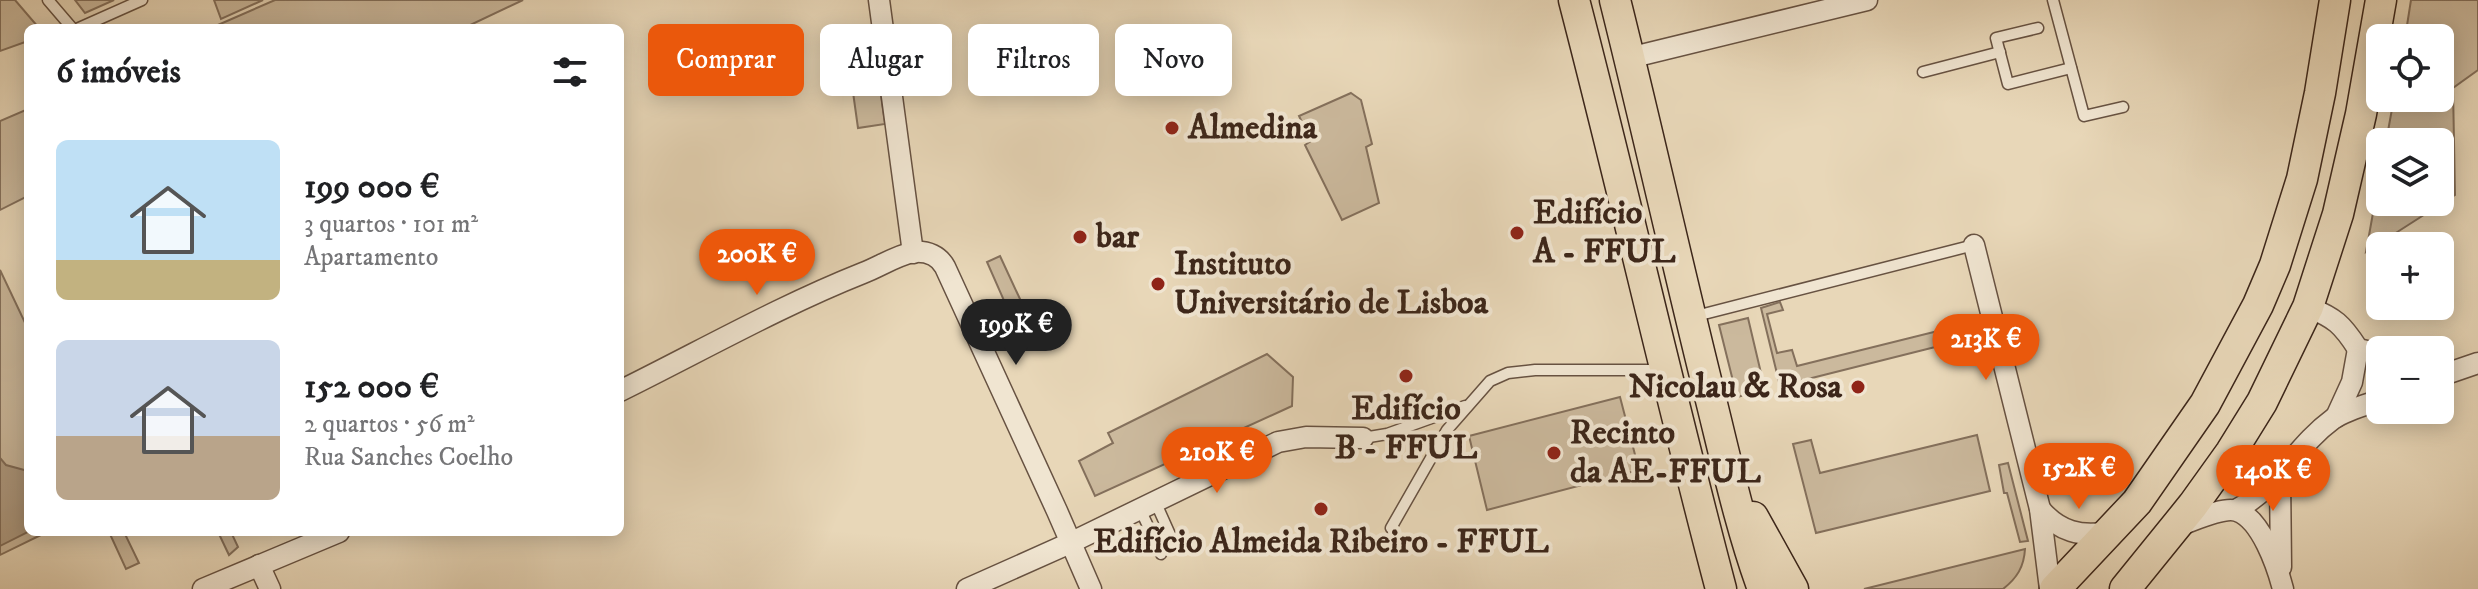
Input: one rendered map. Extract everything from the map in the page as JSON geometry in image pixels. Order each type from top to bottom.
[{"type":"main road","points":[[1574,0],[1721,589]]},
{"type":"main road","points":[[1615,0],[1690,317],[1763,589]]},
{"type":"main road","points":[[2052,589],[2137,502],[2205,404],[2258,305],[2275,265],[2302,179],[2335,0]]},
{"type":"main road","points":[[2125,589],[2216,475],[2262,402],[2308,307],[2338,214],[2361,114],[2381,0]]},
{"type":"main road","points":[[2258,305],[2308,307]]},
{"type":"main road","points":[[1732,481],[1793,589]]},
{"type":"street","points":[[879,0],[913,253]]},
{"type":"street","points":[[1629,58],[1867,0]]},
{"type":"street","points":[[1974,245],[2040,509],[2052,589]]},
{"type":"street","points":[[624,389],[844,280],[913,253],[934,255],[944,264],[1091,589]]},
{"type":"street","points":[[2308,307],[2344,327],[2358,349],[2352,382],[2336,417]]},
{"type":"street","points":[[2358,349],[2366,351]]},
{"type":"street","points":[[2454,370],[2478,363]]},
{"type":"street","points":[[2175,527],[2222,511],[2236,510],[2254,500],[2280,476],[2310,439],[2336,417],[2366,405]]},
{"type":"street","points":[[967,589],[1284,440],[1306,437],[1363,438]]},
{"type":"street","points":[[2280,476],[2282,586]]},
{"type":"street","points":[[2040,509],[2050,521],[2063,529],[2093,535],[2109,532]]},
{"type":"street","points":[[2236,510],[2254,523],[2265,541],[2282,586]]},
{"type":"street","points":[[203,589],[330,536]]},
{"type":"street","points":[[259,565],[270,589]]},
{"type":"lane","points":[[48,0],[69,24]]},
{"type":"lane","points":[[88,24],[142,0]]},
{"type":"lane","points":[[2053,0],[2084,116],[2123,107]]},
{"type":"lane","points":[[2038,28],[1996,38],[2008,84],[2071,68]]},
{"type":"lane","points":[[1923,72],[2000,52]]},
{"type":"lane","points":[[1690,317],[1974,245]]},
{"type":"lane","points":[[1391,528],[1437,446],[1467,405],[1490,381],[1508,373],[1535,370],[1665,370]]},
{"type":"lane","points":[[1363,438],[1381,436],[1467,405]]},
{"type":"lane","points":[[1147,504],[1176,548]]},
{"type":"lane","points":[[1147,504],[1161,554]]},
{"type":"shaded area","points":[[0,0],[15,0],[36,24],[24,24],[24,42],[0,51]]},
{"type":"shaded area","points":[[75,0],[114,0],[85,13]]},
{"type":"shaded area","points":[[214,0],[263,0],[221,19]]},
{"type":"shaded area","points":[[275,0],[523,0],[472,24],[220,24]]},
{"type":"shaded area","points":[[2411,0],[2478,0],[2478,70],[2454,87],[2454,24],[2407,24]]},
{"type":"shaded area","points":[[1351,93],[1361,100],[1372,144],[1366,147],[1379,203],[1342,220],[1305,145],[1311,141],[1299,116]]},
{"type":"shaded area","points":[[854,96],[881,96],[885,124],[858,128]]},
{"type":"shaded area","points":[[24,111],[24,198],[0,210],[0,121]]},
{"type":"shaded area","points":[[2391,112],[2453,112],[2454,128],[2389,128]]},
{"type":"shaded area","points":[[2372,216],[2422,216],[2397,232],[2370,232]]},
{"type":"shaded area","points":[[1000,256],[1039,340],[1024,346],[987,262]]},
{"type":"shaded area","points":[[0,270],[24,321],[24,536],[39,536],[0,555]]},
{"type":"shaded area","points":[[1780,302],[1783,310],[1767,314],[1777,353],[1792,350],[1797,366],[1946,329],[1945,320],[1955,318],[1971,323],[1975,337],[1780,386],[1761,308]]},
{"type":"shaded area","points":[[1748,318],[1765,390],[1737,397],[1719,325]]},
{"type":"shaded area","points":[[1267,354],[1293,377],[1292,406],[1095,496],[1079,461],[1113,443],[1108,433]]},
{"type":"shaded area","name":"Recinto da AE-FFUL","points":[[1620,397],[1639,470],[1487,510],[1469,436]]},
{"type":"shaded area","points":[[1977,435],[1990,491],[1816,533],[1793,444],[1811,440],[1820,473]]},
{"type":"shaded area","points":[[0,458],[6,465],[24,470],[24,534],[0,546]]},
{"type":"shaded area","points":[[2008,463],[2028,541],[2020,542],[2007,493],[2004,493],[1999,465]]},
{"type":"shaded area","points":[[111,536],[126,536],[139,563],[126,569]]},
{"type":"shaded area","points":[[220,536],[233,536],[238,547],[229,555]]},
{"type":"shaded area","points":[[2025,549],[2019,572],[2003,589],[1864,589]]},
{"type":"place","name":"Almedina","points":[[1172,128]]},
{"type":"place","name":"Edifício A - FFUL","points":[[1517,233]]},
{"type":"place","name":"bar","points":[[1080,237]]},
{"type":"place","name":"Instituto Universitário de Lisboa","points":[[1158,284]]},
{"type":"place","name":"Edifício B - FFUL","points":[[1406,376]]},
{"type":"place","name":"Nicolau & Rosa","points":[[1858,387]]},
{"type":"place","name":"Recinto da AE-FFUL","points":[[1554,453]]},
{"type":"place","name":"Edifício Almeida Ribeiro - FFUL","points":[[1321,509]]}]
